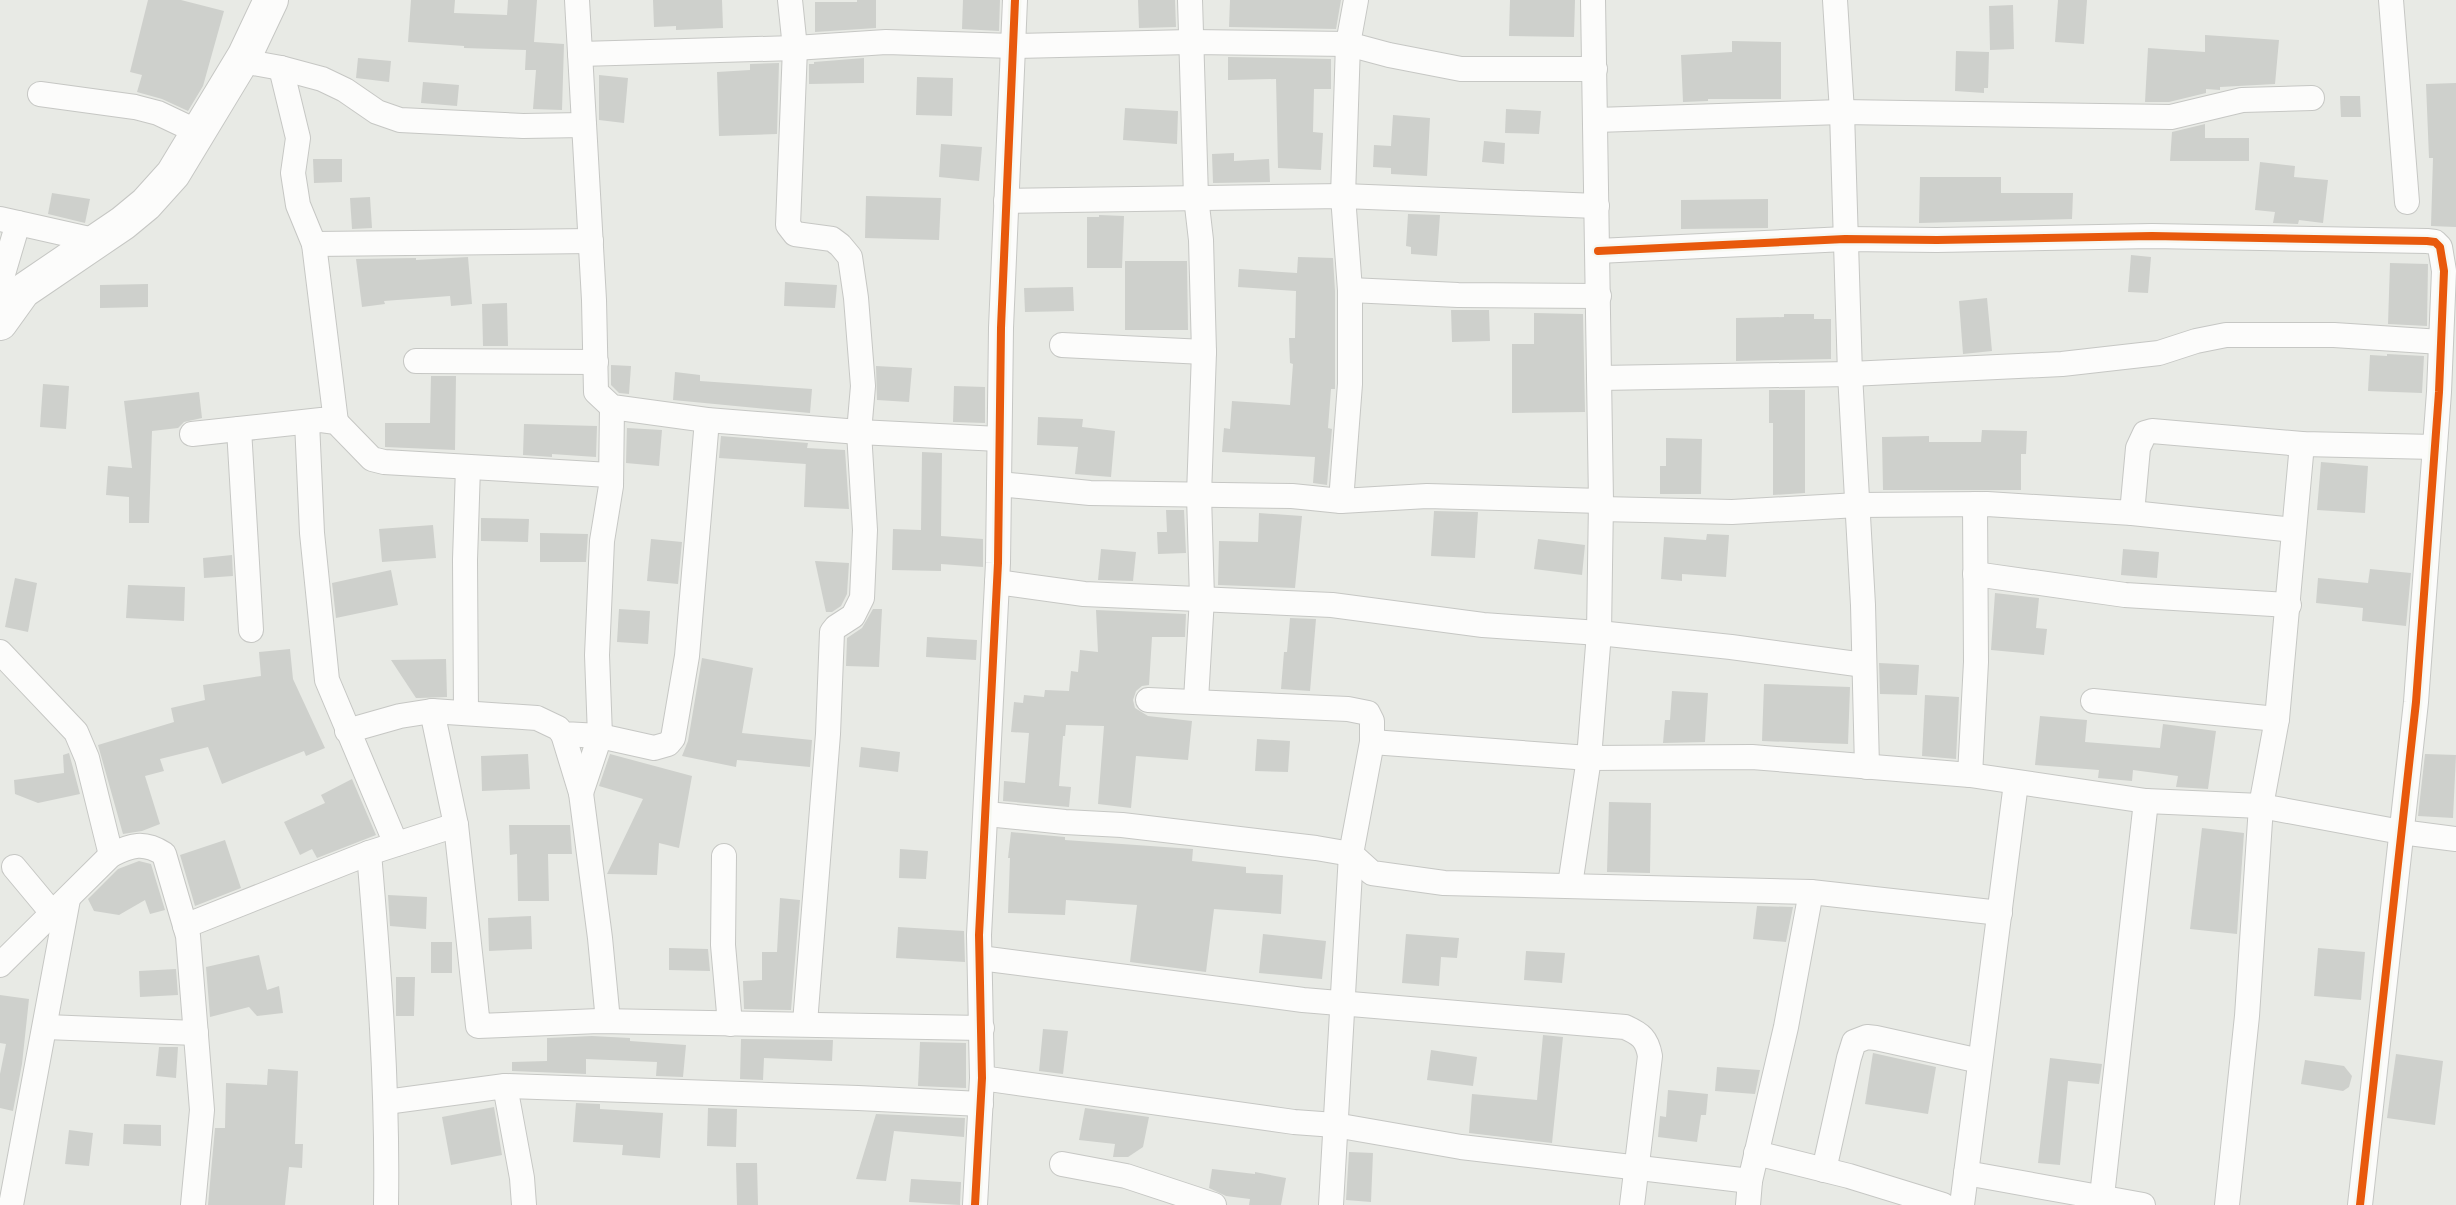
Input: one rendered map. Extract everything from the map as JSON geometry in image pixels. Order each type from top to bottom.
[{"type":"street","points":[[0,323],[23,291],[98,241],[146,204],[173,174],[242,61],[271,0]]},
{"type":"street","points":[[577,0],[596,392],[612,407],[707,420],[999,439]]},
{"type":"street","points":[[790,0],[795,48],[788,225],[795,234],[832,239],[850,257],[863,386],[859,432],[865,530],[862,598],[853,616],[832,632],[828,734],[805,1023]]},
{"type":"street","points":[[975,1205],[982,1078],[979,935],[997,582],[1006,201],[1015,0]]},
{"type":"street","points":[[1190,0],[1204,352],[1199,495],[1202,598],[1196,700]]},
{"type":"street","points":[[1341,501],[1350,384],[1350,290],[1343,196],[1348,44],[1356,0]]},
{"type":"street","points":[[1570,885],[1589,758],[1599,633],[1601,505],[1593,0]]},
{"type":"street","points":[[1835,0],[1867,767]]},
{"type":"street","points":[[2391,0],[2407,202]]},
{"type":"street","points":[[580,54],[795,48],[886,42],[1013,46],[1191,42],[1348,44],[1461,69],[1595,69]]},
{"type":"street","points":[[242,61],[322,79],[345,90],[377,112],[400,120],[523,126],[584,125]]},
{"type":"street","points":[[281,68],[298,138],[293,173],[298,205],[314,244],[336,422],[372,459],[400,464],[610,475]]},
{"type":"street","points":[[40,94],[135,107],[158,113],[198,132]]},
{"type":"street","points":[[1596,120],[1842,112],[2171,117],[2242,100],[2312,98]]},
{"type":"street","points":[[1006,201],[1343,196],[1597,206]]},
{"type":"street","points":[[0,284],[9,221],[98,241]]},
{"type":"street","points":[[1598,251],[1845,239],[2152,236],[2427,241],[2435,242],[2440,247],[2450,271],[2441,342],[2448,375],[2435,447],[2444,485],[2416,702],[2360,1205]]},
{"type":"street","points":[[314,244],[591,241]]},
{"type":"street","points":[[1350,290],[1599,296]]},
{"type":"street","points":[[1599,378],[1850,374],[2091,361],[2159,353],[2226,335],[2334,335],[2441,342]]},
{"type":"street","points":[[1062,345],[1204,352]]},
{"type":"street","points":[[416,361],[596,362]]},
{"type":"street","points":[[581,793],[600,736],[597,655],[602,541],[611,486],[612,407]]},
{"type":"street","points":[[563,734],[600,736],[654,748],[668,744],[673,738],[687,656],[707,420]]},
{"type":"street","points":[[192,434],[307,422],[336,422]]},
{"type":"street","points":[[307,422],[312,533],[327,680],[396,844]]},
{"type":"street","points":[[239,429],[251,630]]},
{"type":"street","points":[[2132,513],[2138,448],[2145,433],[2164,431],[2302,444],[2435,447]]},
{"type":"street","points":[[2227,1205],[2247,1016],[2261,806],[2277,719],[2302,444]]},
{"type":"street","points":[[466,713],[468,467]]},
{"type":"street","points":[[999,484],[1090,493],[1292,496],[1341,501],[1427,496],[1732,512],[1858,505],[1975,504],[2132,513],[2294,530]]},
{"type":"street","points":[[1970,775],[1976,662],[1975,504]]},
{"type":"street","points":[[1975,574],[2125,595],[2289,605]]},
{"type":"street","points":[[997,582],[1084,594],[1332,605],[1483,625],[1731,647],[1864,665]]},
{"type":"street","points":[[0,652],[76,732],[87,758],[111,855]]},
{"type":"street","points":[[1148,700],[1196,700],[1359,711],[1368,713],[1372,721],[1372,742],[1351,854],[1331,1205]]},
{"type":"street","points":[[2093,701],[2277,719]]},
{"type":"street","points":[[347,731],[400,716],[432,711],[537,718],[558,728],[563,734],[581,793],[608,1021]]},
{"type":"street","points":[[432,711],[456,825],[478,1026],[608,1021],[982,1028]]},
{"type":"street","points":[[1372,742],[1589,758],[1752,757],[1970,775],[2146,801],[2261,806],[2456,839]]},
{"type":"street","points":[[1962,1205],[2016,783]]},
{"type":"street","points":[[2101,1201],[2146,801]]},
{"type":"street","points":[[987,814],[1122,825],[1351,854],[1372,873],[1444,883],[1811,892],[2000,913]]},
{"type":"street","points":[[185,926],[369,853],[456,825]]},
{"type":"street","points":[[1,963],[111,855],[132,845],[142,844],[164,854],[188,936],[202,1110],[193,1205]]},
{"type":"street","points":[[369,853],[386,1102],[386,1205]]},
{"type":"street","points":[[724,856],[723,945],[730,1024]]},
{"type":"street","points":[[14,867],[61,907]]},
{"type":"street","points":[[982,1078],[1294,1122],[1335,1125],[1461,1147],[1635,1166],[1749,1193],[1786,1027],[1811,892]]},
{"type":"street","points":[[11,1205],[46,1027],[61,907]]},
{"type":"street","points":[[980,958],[1303,1000],[1625,1027],[1641,1034],[1650,1056],[1632,1205]]},
{"type":"street","points":[[46,1027],[196,1033]]},
{"type":"street","points":[[1824,1170],[1854,1042],[1867,1037],[1876,1038],[1980,1061]]},
{"type":"street","points":[[386,1102],[505,1086],[981,1104]]},
{"type":"street","points":[[505,1086],[524,1205]]},
{"type":"street","points":[[1756,1153],[1943,1205]]},
{"type":"street","points":[[1062,1164],[1126,1176],[1214,1205]]},
{"type":"street","points":[[1966,1173],[2101,1201],[2143,1205]]},
{"type":"building","points":[[148,0],[181,0],[224,11],[203,86],[188,111],[137,92],[142,75],[130,72]]},
{"type":"building","points":[[411,0],[455,0],[454,13],[507,15],[508,0],[537,0],[534,42],[564,44],[562,110],[533,109],[536,70],[525,70],[526,50],[408,42]]},
{"type":"building","points":[[653,0],[722,0],[723,28],[676,30],[676,26],[654,27]]},
{"type":"building","points":[[876,0],[876,28],[815,32],[815,2]]},
{"type":"building","points":[[963,0],[1000,0],[999,31],[962,29]]},
{"type":"building","points":[[1138,0],[1175,0],[1176,27],[1139,28]]},
{"type":"building","points":[[1230,0],[1341,0],[1336,29],[1229,27]]},
{"type":"building","points":[[1510,0],[1575,0],[1574,37],[1509,36]]},
{"type":"building","points":[[2058,0],[2087,0],[2084,44],[2055,42]]},
{"type":"building","points":[[2013,5],[2014,49],[1990,50],[1989,6]]},
{"type":"building","points":[[2205,35],[2279,40],[2275,84],[2220,87],[2220,90],[2206,89],[2206,93],[2169,102],[2145,102],[2148,48],[2205,52]]},
{"type":"building","points":[[1732,41],[1781,42],[1781,99],[1683,102],[1681,55],[1732,52]]},
{"type":"building","points":[[1956,51],[1989,52],[1988,88],[1984,88],[1984,93],[1955,91]]},
{"type":"building","points":[[1228,57],[1331,59],[1331,89],[1314,89],[1313,132],[1323,133],[1321,170],[1278,168],[1276,79],[1228,80]]},
{"type":"building","points":[[358,58],[391,61],[389,82],[356,78]]},
{"type":"building","points":[[864,58],[864,83],[809,84],[809,64]]},
{"type":"building","points":[[779,63],[777,134],[719,136],[717,72],[750,70],[750,64]]},
{"type":"building","points":[[599,75],[628,78],[624,123],[599,120]]},
{"type":"building","points":[[917,77],[953,78],[952,116],[916,115]]},
{"type":"building","points":[[423,82],[459,85],[457,106],[421,103]]},
{"type":"building","points":[[2456,83],[2456,227],[2431,226],[2433,158],[2429,158],[2426,84]]},
{"type":"building","points":[[2340,96],[2360,96],[2361,117],[2341,117]]},
{"type":"building","points":[[1125,108],[1178,111],[1177,144],[1123,140]]},
{"type":"building","points":[[1506,109],[1541,111],[1539,134],[1505,133]]},
{"type":"building","points":[[1393,115],[1430,118],[1427,176],[1391,174],[1391,168],[1373,167],[1374,145],[1391,146]]},
{"type":"building","points":[[2205,124],[2205,138],[2249,138],[2249,161],[2170,161],[2172,132]]},
{"type":"building","points":[[1484,141],[1505,143],[1504,164],[1482,162]]},
{"type":"building","points":[[941,144],[982,147],[979,181],[939,177]]},
{"type":"building","points":[[1234,153],[1234,161],[1269,159],[1270,182],[1213,183],[1212,154]]},
{"type":"building","points":[[313,159],[342,159],[342,182],[314,183]]},
{"type":"building","points":[[2260,162],[2295,166],[2294,177],[2328,180],[2323,223],[2299,220],[2298,224],[2273,223],[2275,212],[2255,210]]},
{"type":"building","points":[[1920,177],[2001,177],[2001,193],[2073,193],[2072,219],[1919,223]]},
{"type":"building","points":[[52,193],[90,199],[85,223],[48,214]]},
{"type":"building","points":[[866,196],[941,198],[939,240],[865,238]]},
{"type":"building","points":[[370,197],[372,228],[352,229],[350,198]]},
{"type":"building","points":[[1768,199],[1768,228],[1681,229],[1681,200]]},
{"type":"building","points":[[1408,214],[1440,215],[1437,256],[1411,254],[1411,247],[1406,246]]},
{"type":"building","points":[[1124,216],[1122,268],[1087,268],[1087,217]]},
{"type":"building","points":[[2131,255],[2151,257],[2148,293],[2128,292]]},
{"type":"building","points":[[468,257],[472,304],[451,306],[450,296],[384,301],[385,304],[362,307],[356,259]]},
{"type":"building","points":[[1298,257],[1333,258],[1335,389],[1331,389],[1328,428],[1332,429],[1327,485],[1313,483],[1315,457],[1222,452],[1224,428],[1230,429],[1232,401],[1290,405],[1293,364],[1290,363],[1289,338],[1295,338],[1296,291],[1238,287],[1239,269],[1297,273]]},
{"type":"building","points":[[1125,261],[1187,261],[1188,330],[1125,330]]},
{"type":"building","points":[[2390,263],[2428,264],[2427,326],[2388,324]]},
{"type":"building","points":[[785,282],[837,285],[835,308],[784,306]]},
{"type":"building","points":[[148,284],[148,307],[100,308],[100,285]]},
{"type":"building","points":[[1073,287],[1074,311],[1025,312],[1024,288]]},
{"type":"building","points":[[1987,298],[1992,351],[1963,354],[1959,301]]},
{"type":"building","points":[[507,303],[508,346],[483,346],[482,304]]},
{"type":"building","points":[[1451,310],[1489,310],[1490,341],[1452,342]]},
{"type":"building","points":[[1534,313],[1583,314],[1585,412],[1512,413],[1512,344],[1534,344]]},
{"type":"building","points":[[1784,314],[1814,314],[1814,319],[1831,319],[1831,359],[1736,361],[1736,318],[1784,317]]},
{"type":"building","points":[[2370,355],[2424,356],[2422,393],[2368,391]]},
{"type":"building","points":[[611,365],[631,366],[629,394],[619,393],[611,385]]},
{"type":"building","points":[[876,366],[912,368],[909,402],[877,400]]},
{"type":"building","points":[[675,372],[700,375],[700,381],[812,389],[810,413],[673,400]]},
{"type":"building","points":[[431,376],[456,376],[455,450],[385,447],[385,423],[430,423]]},
{"type":"building","points":[[43,384],[69,386],[66,429],[40,427]]},
{"type":"building","points":[[954,386],[985,387],[985,423],[953,422]]},
{"type":"building","points":[[1769,390],[1805,390],[1805,493],[1773,495],[1773,423],[1769,423]]},
{"type":"building","points":[[199,392],[202,418],[184,422],[178,428],[152,431],[149,523],[129,523],[129,497],[106,495],[108,466],[132,468],[124,401]]},
{"type":"building","points":[[1038,417],[1083,419],[1082,427],[1115,431],[1111,477],[1075,474],[1078,447],[1037,445]]},
{"type":"building","points":[[524,424],[597,426],[596,457],[523,455]]},
{"type":"building","points":[[627,424],[627,428],[662,430],[659,466],[626,463]]},
{"type":"building","points":[[1982,430],[2027,431],[2026,454],[2021,454],[2021,490],[1883,490],[1882,437],[1929,436],[1929,442],[1981,442]]},
{"type":"building","points":[[721,436],[808,443],[807,448],[845,450],[849,509],[804,507],[806,464],[719,458]]},
{"type":"building","points":[[1666,438],[1702,439],[1701,494],[1660,494],[1660,466],[1666,466]]},
{"type":"building","points":[[922,452],[942,453],[941,536],[983,539],[983,567],[941,564],[941,571],[892,570],[893,529],[921,530]]},
{"type":"building","points":[[2321,462],[2368,466],[2365,513],[2317,510]]},
{"type":"building","points":[[1166,510],[1184,510],[1186,553],[1158,554],[1157,532],[1167,532]]},
{"type":"building","points":[[1434,511],[1478,512],[1475,558],[1431,556]]},
{"type":"building","points":[[1259,513],[1302,516],[1295,588],[1218,585],[1219,541],[1258,542]]},
{"type":"building","points":[[481,518],[529,519],[528,542],[481,541]]},
{"type":"building","points":[[433,525],[436,558],[382,562],[379,529]]},
{"type":"building","points":[[540,533],[588,534],[586,562],[540,562]]},
{"type":"building","points":[[1707,534],[1729,535],[1726,577],[1682,574],[1682,581],[1661,579],[1664,537],[1706,540]]},
{"type":"building","points":[[651,539],[682,542],[678,584],[647,581]]},
{"type":"building","points":[[1538,539],[1585,545],[1582,575],[1534,569]]},
{"type":"building","points":[[1101,549],[1136,552],[1133,581],[1098,580]]},
{"type":"building","points":[[2123,549],[2159,552],[2157,578],[2121,575]]},
{"type":"building","points":[[232,555],[233,576],[204,578],[203,558]]},
{"type":"building","points":[[815,561],[849,563],[847,594],[841,606],[832,612],[826,612]]},
{"type":"building","points":[[2370,569],[2411,573],[2406,626],[2362,621],[2363,608],[2316,603],[2318,578],[2368,583]]},
{"type":"building","points":[[391,570],[398,605],[336,618],[332,583]]},
{"type":"building","points":[[15,578],[37,583],[28,632],[5,627]]},
{"type":"building","points":[[128,585],[185,587],[184,621],[126,618]]},
{"type":"building","points":[[1995,593],[2039,598],[2036,628],[2047,629],[2044,655],[1991,650]]},
{"type":"building","points":[[619,609],[650,611],[648,644],[617,642]]},
{"type":"building","points":[[873,609],[882,609],[879,667],[846,666],[847,638],[862,628]]},
{"type":"building","points":[[1096,610],[1186,614],[1185,637],[1152,637],[1149,685],[1136,691],[1133,700],[1135,708],[1148,716],[1192,721],[1188,760],[1136,756],[1131,808],[1098,804],[1104,726],[1066,725],[1059,786],[1071,787],[1069,807],[1003,801],[1004,781],[1025,783],[1029,733],[1011,732],[1014,702],[1023,703],[1024,695],[1044,697],[1045,690],[1069,691],[1071,671],[1078,672],[1080,650],[1098,652]]},
{"type":"building","points":[[1290,618],[1316,619],[1310,691],[1281,689]]},
{"type":"building","points":[[927,637],[977,640],[976,660],[926,657]]},
{"type":"building","points":[[290,649],[293,679],[325,748],[306,756],[304,751],[222,784],[208,747],[160,759],[164,771],[145,776],[160,824],[123,834],[98,745],[174,722],[171,708],[205,700],[203,685],[261,676],[259,652]]},
{"type":"building","points":[[702,658],[753,668],[742,733],[812,740],[810,767],[737,760],[736,767],[682,756],[688,741]]},
{"type":"building","points":[[446,659],[447,697],[419,698],[416,698],[391,660]]},
{"type":"building","points":[[1879,663],[1919,665],[1917,695],[1880,694]]},
{"type":"building","points":[[1764,684],[1850,687],[1848,744],[1762,741]]},
{"type":"building","points":[[1672,691],[1708,693],[1705,742],[1663,743],[1665,720],[1670,720]]},
{"type":"building","points":[[1925,695],[1959,697],[1956,759],[1922,756]]},
{"type":"building","points":[[2040,716],[2087,720],[2085,742],[2160,748],[2163,724],[2216,731],[2208,789],[2176,787],[2178,776],[2133,770],[2132,781],[2098,778],[2099,770],[2035,765]]},
{"type":"building","points":[[1257,739],[1290,741],[1288,772],[1255,771]]},
{"type":"building","points":[[861,747],[900,752],[898,772],[859,767]]},
{"type":"building","points":[[69,753],[80,794],[38,803],[15,794],[14,780],[64,773],[63,755]]},
{"type":"building","points":[[528,754],[530,789],[482,791],[481,756]]},
{"type":"building","points":[[610,754],[692,776],[679,848],[659,843],[657,875],[607,874],[643,799],[599,786]]},
{"type":"building","points":[[2425,754],[2456,755],[2453,818],[2418,816]]},
{"type":"building","points":[[352,779],[376,835],[317,858],[312,849],[300,855],[284,822],[325,803],[321,795]]},
{"type":"building","points":[[1609,802],[1651,803],[1650,873],[1607,872]]},
{"type":"building","points":[[509,825],[570,825],[572,854],[548,854],[549,901],[518,901],[517,854],[510,855]]},
{"type":"building","points":[[2202,828],[2244,833],[2237,934],[2190,929]]},
{"type":"building","points":[[1011,832],[1065,837],[1065,840],[1193,849],[1192,861],[1246,867],[1246,873],[1283,875],[1281,914],[1214,909],[1206,972],[1130,962],[1137,905],[1066,900],[1065,915],[1008,913]]},
{"type":"building","points":[[225,840],[241,888],[195,906],[180,855]]},
{"type":"building","points":[[900,849],[928,851],[926,879],[899,878]]},
{"type":"building","points":[[139,861],[151,864],[165,910],[150,914],[145,900],[119,915],[94,911],[88,899],[118,869]]},
{"type":"building","points":[[388,895],[427,897],[426,929],[390,926]]},
{"type":"building","points":[[780,898],[800,900],[791,1010],[744,1009],[743,981],[762,980],[762,952],[777,952]]},
{"type":"building","points":[[1757,906],[1793,907],[1786,942],[1753,939]]},
{"type":"building","points":[[531,916],[532,949],[489,951],[488,918]]},
{"type":"building","points":[[898,927],[964,931],[965,962],[896,958]]},
{"type":"building","points":[[1263,934],[1326,941],[1322,979],[1259,973]]},
{"type":"building","points":[[1406,934],[1459,938],[1457,958],[1441,957],[1439,986],[1402,983]]},
{"type":"building","points":[[431,942],[452,942],[452,973],[431,973]]},
{"type":"building","points":[[669,948],[708,949],[710,971],[669,970]]},
{"type":"building","points":[[2318,948],[2365,952],[2361,1000],[2314,996]]},
{"type":"building","points":[[1526,951],[1565,953],[1562,983],[1524,980]]},
{"type":"building","points":[[259,955],[267,990],[279,986],[283,1013],[257,1016],[249,1007],[210,1017],[206,967]]},
{"type":"building","points":[[176,969],[178,995],[140,997],[139,971]]},
{"type":"building","points":[[396,977],[415,977],[414,1016],[396,1016]]},
{"type":"building","points":[[0,995],[29,999],[13,1111],[0,1108],[0,1074],[6,1044],[0,1043]]},
{"type":"building","points":[[1043,1029],[1068,1031],[1063,1074],[1039,1071]]},
{"type":"building","points":[[1543,1035],[1563,1037],[1552,1143],[1469,1133],[1472,1094],[1537,1100]]},
{"type":"building","points":[[592,1036],[686,1045],[683,1077],[656,1076],[657,1062],[586,1059],[586,1074],[512,1071],[512,1062],[547,1061],[547,1038]]},
{"type":"building","points":[[741,1039],[833,1040],[832,1061],[764,1058],[763,1080],[740,1079]]},
{"type":"building","points":[[920,1042],[966,1043],[966,1088],[918,1086]]},
{"type":"building","points":[[159,1047],[178,1047],[176,1078],[156,1076]]},
{"type":"building","points":[[1431,1050],[1477,1057],[1473,1086],[1427,1080]]},
{"type":"building","points":[[1873,1053],[1936,1067],[1928,1114],[1865,1104]]},
{"type":"building","points":[[2396,1054],[2443,1061],[2435,1125],[2387,1118]]},
{"type":"building","points":[[2050,1058],[2102,1064],[2099,1084],[2068,1081],[2060,1165],[2038,1163]]},
{"type":"building","points":[[2305,1060],[2344,1066],[2352,1076],[2349,1087],[2343,1091],[2301,1084]]},
{"type":"building","points":[[1717,1067],[1760,1070],[1755,1094],[1715,1091]]},
{"type":"building","points":[[268,1069],[298,1071],[295,1144],[303,1144],[302,1168],[289,1167],[285,1205],[208,1205],[215,1128],[225,1128],[226,1083],[267,1085]]},
{"type":"building","points":[[1668,1090],[1708,1094],[1706,1115],[1701,1115],[1697,1142],[1658,1137],[1660,1116],[1666,1117]]},
{"type":"building","points":[[576,1103],[600,1104],[600,1109],[663,1113],[660,1158],[622,1155],[623,1145],[573,1142]]},
{"type":"building","points":[[494,1107],[502,1155],[451,1165],[442,1117]]},
{"type":"building","points":[[708,1108],[737,1109],[736,1147],[707,1146]]},
{"type":"building","points":[[1085,1108],[1149,1117],[1143,1147],[1128,1157],[1113,1157],[1115,1144],[1079,1140]]},
{"type":"building","points":[[876,1114],[965,1118],[964,1137],[894,1131],[886,1181],[856,1179]]},
{"type":"building","points":[[124,1124],[161,1125],[161,1146],[123,1144]]},
{"type":"building","points":[[69,1130],[93,1133],[89,1166],[65,1164]]},
{"type":"building","points":[[1349,1152],[1373,1153],[1371,1202],[1346,1200]]},
{"type":"building","points":[[736,1163],[757,1163],[758,1205],[737,1205]]},
{"type":"building","points":[[1212,1169],[1286,1178],[1281,1205],[1249,1205],[1250,1199],[1226,1196],[1209,1188]]},
{"type":"building","points":[[911,1179],[961,1182],[960,1205],[909,1202]]},
{"type":"cycle path","points":[[975,1205],[982,1078],[979,935],[998,563],[1001,328],[1015,0]]},
{"type":"cycle path","points":[[1598,251],[1845,239],[2152,236],[2427,241],[2435,242],[2440,247],[2444,271],[2439,392],[2416,702],[2360,1205]]}]
